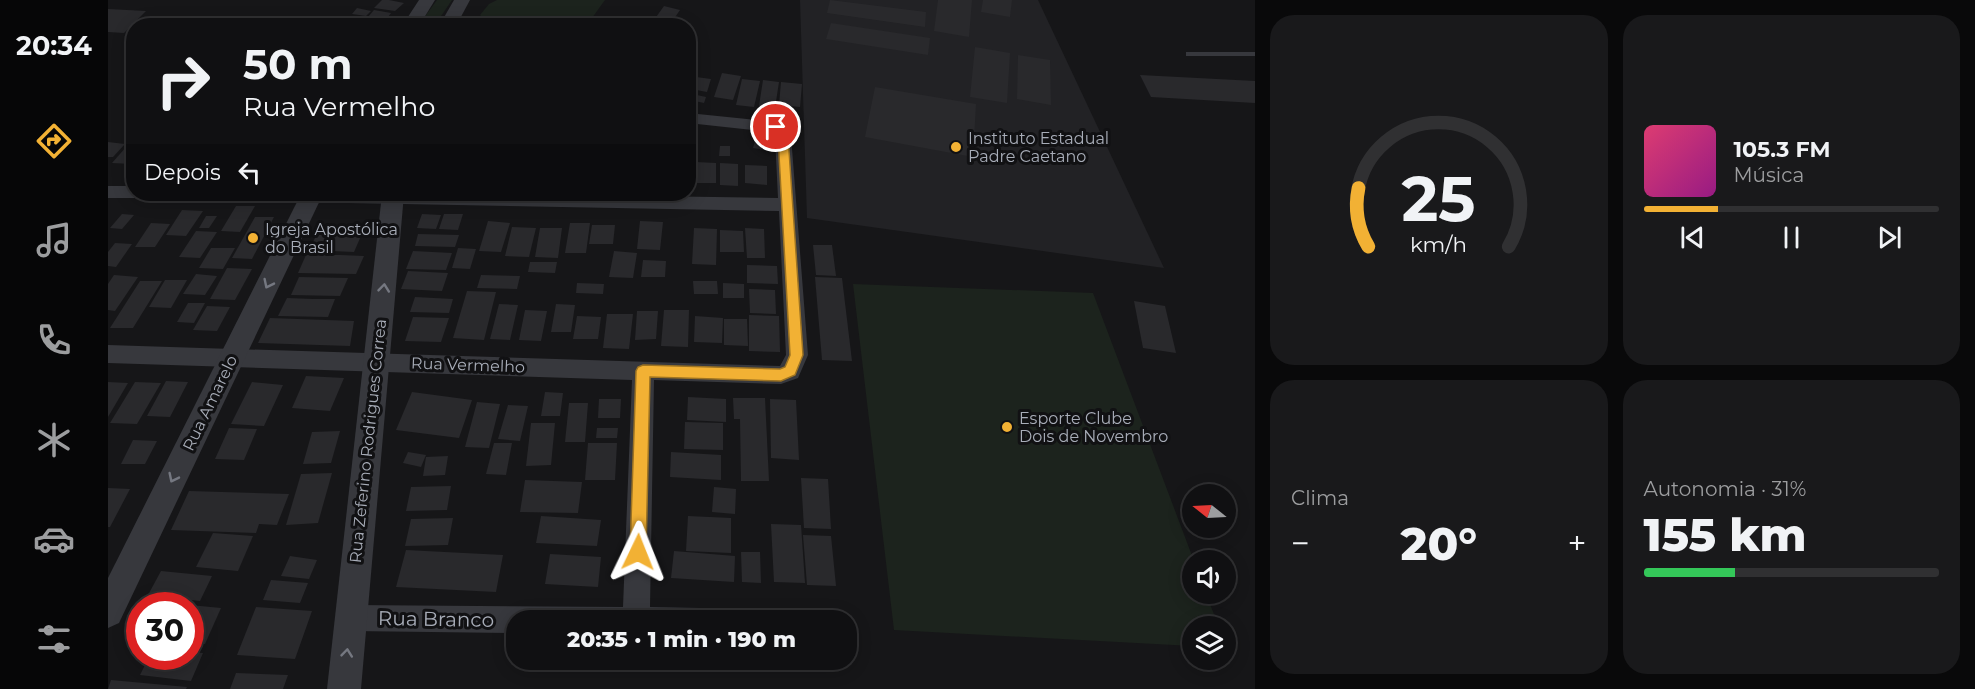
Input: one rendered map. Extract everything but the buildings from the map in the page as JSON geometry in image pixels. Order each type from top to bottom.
[{"type":"street","points":[[415,18],[427,0]]},
{"type":"street","points":[[452,18],[462,0]]},
{"type":"street","points":[[630,201],[788,205],[783,136],[776,127],[696,119]]},
{"type":"street","points":[[108,192],[126,192]]},
{"type":"street","name":"Rua Amarelo","points":[[110,604],[309,201]]},
{"type":"street","name":"Rua Zeferino Rodrigues Correa","points":[[344,689],[392,201]]},
{"type":"street","name":"Rua Vermelho","points":[[108,354],[781,375],[790,371],[796,355],[788,205]]},
{"type":"street","points":[[636,610],[643,371]]},
{"type":"street","name":"Rua Branco","points":[[351,618],[506,620]]},
{"type":"lane","points":[[1189,54],[1255,54]]},
{"type":"shaded area","points":[[437,0],[452,0],[440,18],[424,18]]},
{"type":"shaded area","points":[[497,0],[605,0],[592,18],[483,18],[480,15],[489,4]]},
{"type":"shaded area","name":"Instituto Estadual Padre Caetano","points":[[800,0],[1038,0],[1164,268],[807,218]]},
{"type":"shaded area","name":"Esporte Clube Dois de Novembro","points":[[853,284],[1093,293],[1182,529],[1182,538],[1185,538],[1190,550],[1182,550],[1182,604],[1210,604],[1215,616],[1182,616],[1182,645],[894,630]]},
{"type":"place","name":"Instituto Estadual Padre Caetano","points":[[956,147]]},
{"type":"place","name":"Igreja Apostólica do Brasil","points":[[253,238]]},
{"type":"place","name":"Esporte Clube Dois de Novembro","points":[[1007,427]]},
{"type":"route","points":[[638,552],[643,371],[781,375],[790,371],[796,355],[783,136],[776,127]]}]
